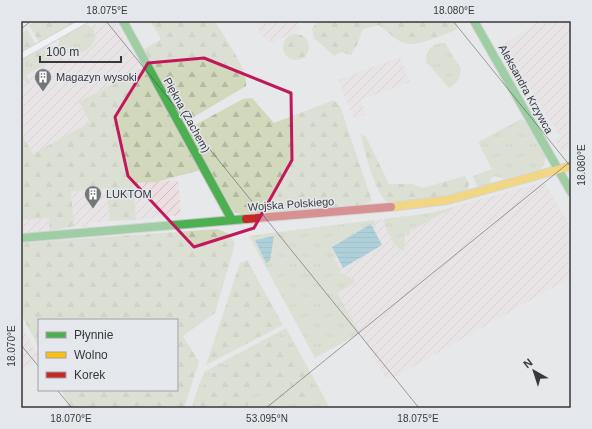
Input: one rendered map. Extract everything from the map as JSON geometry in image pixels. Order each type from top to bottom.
[{"type":"street","points":[[21,56],[84,21]]},
{"type":"street","name":"Piękna (Zachem)","points":[[123,21],[232,220]]},
{"type":"street","name":"Aleksandra Krzywca","points":[[474,21],[571,192]]},
{"type":"street","name":"Wojska Polskiego","points":[[21,238],[399,206],[448,200],[571,166]]},
{"type":"highlighted area","points":[[204,58],[291,93],[292,160],[254,228],[194,247],[128,176],[115,117],[148,63]]},
{"type":"shaded area","points":[[101,21],[114,21],[141,67],[80,102],[91,122],[33,154],[21,133],[21,66]]},
{"type":"shaded area","points":[[255,21],[296,21],[301,29],[272,43],[258,34],[260,29]]},
{"type":"shaded area","points":[[532,21],[571,21],[571,147],[562,152],[555,141],[559,138],[559,136],[523,76],[513,82],[505,67],[511,63],[500,46],[534,26]]},
{"type":"shaded area","points":[[400,57],[410,82],[361,100],[366,115],[354,119],[338,80]]},
{"type":"shaded area","points":[[178,180],[181,215],[136,220],[133,183]]},
{"type":"shaded area","points":[[544,182],[571,228],[571,283],[566,280],[397,376],[386,379],[335,289],[292,315],[249,236],[431,213]]},
{"type":"shaded area","points":[[107,188],[110,221],[89,223],[88,227],[74,226],[71,192]]},
{"type":"shaded area","points":[[49,218],[50,231],[21,233],[21,220]]},
{"type":"shaded area","points":[[21,325],[38,355],[38,361],[21,370]]},
{"type":"green space","points":[[36,21],[77,21],[39,42],[29,25]]},
{"type":"green space","points":[[150,21],[215,21],[244,71],[246,86],[192,118],[182,120],[178,116],[144,49],[160,40],[160,37]]},
{"type":"green space","points":[[317,21],[456,21],[457,29],[426,41],[408,44],[396,39],[379,25],[363,29],[357,45],[351,55],[341,52],[334,56],[314,38],[312,29]]},
{"type":"green space","points":[[88,25],[93,29],[96,37],[94,43],[90,47],[74,53],[63,50],[58,46],[61,38],[69,31],[79,26]]},
{"type":"green space","points":[[27,29],[36,45],[21,53],[21,33]]},
{"type":"green space","points":[[296,34],[305,38],[309,47],[305,56],[296,60],[287,56],[283,47],[287,38]]},
{"type":"green space","points":[[440,43],[445,43],[461,69],[458,80],[449,88],[426,62],[427,55],[431,47]]},
{"type":"green space","points":[[46,45],[50,45],[54,48],[53,57],[46,64],[26,75],[30,83],[27,85],[21,75],[21,59]]},
{"type":"green space","points":[[43,46],[46,50],[44,54],[21,67],[21,58]]},
{"type":"green space","points":[[143,67],[201,170],[156,182],[133,183],[136,220],[110,221],[106,188],[71,192],[74,226],[50,231],[49,218],[21,220],[21,133],[33,154],[90,122],[79,102]]},
{"type":"green space","points":[[252,98],[274,123],[334,100],[340,106],[372,201],[363,205],[241,214],[234,212],[189,134],[195,125],[243,99]]},
{"type":"green space","points":[[521,119],[528,122],[546,156],[544,166],[538,170],[504,179],[495,176],[490,178],[491,183],[481,187],[477,186],[473,176],[492,169],[478,142]]},
{"type":"green space","points":[[361,134],[366,137],[389,184],[413,184],[422,188],[465,176],[469,183],[468,190],[414,202],[387,202],[379,191],[375,181],[364,149]]},
{"type":"green space","points":[[454,207],[413,230],[411,229],[409,236],[405,235],[404,251],[397,246],[388,233],[384,219],[431,213]]},
{"type":"green space","points":[[375,220],[375,231],[372,224],[332,247],[337,257],[334,259],[341,271],[339,272],[354,279],[354,283],[337,293],[360,333],[315,358],[249,236]]},
{"type":"green space","points":[[217,229],[230,234],[235,244],[215,313],[183,336],[199,362],[184,408],[64,408],[68,403],[62,391],[178,391],[178,319],[38,319],[38,346],[21,314],[21,243]]},
{"type":"green space","points":[[247,260],[283,325],[206,365],[240,263]]},
{"type":"green space","points":[[286,328],[330,408],[191,408],[204,372]]},
{"type":"green space","points":[[286,335],[315,389],[314,399],[298,398],[294,387],[281,377],[273,387],[256,387],[247,408],[195,408],[207,377],[265,341]]},
{"type":"water","points":[[371,224],[382,245],[343,268],[332,247]]},
{"type":"water","points":[[274,236],[270,261],[266,263],[255,240]]},
{"type":"traffic: fast","points":[[123,21],[232,220]]},
{"type":"traffic: fast","points":[[474,21],[571,192]]},
{"type":"traffic: fast","points":[[21,238],[246,219]]},
{"type":"traffic: slow","points":[[391,207],[448,200],[571,166]]},
{"type":"traffic: jam","points":[[246,219],[391,207]]},
{"type":"place","name":"Magazyn wysoki","points":[[43,92]]},
{"type":"place","name":"LUKTOM","points":[[93,209]]}]
